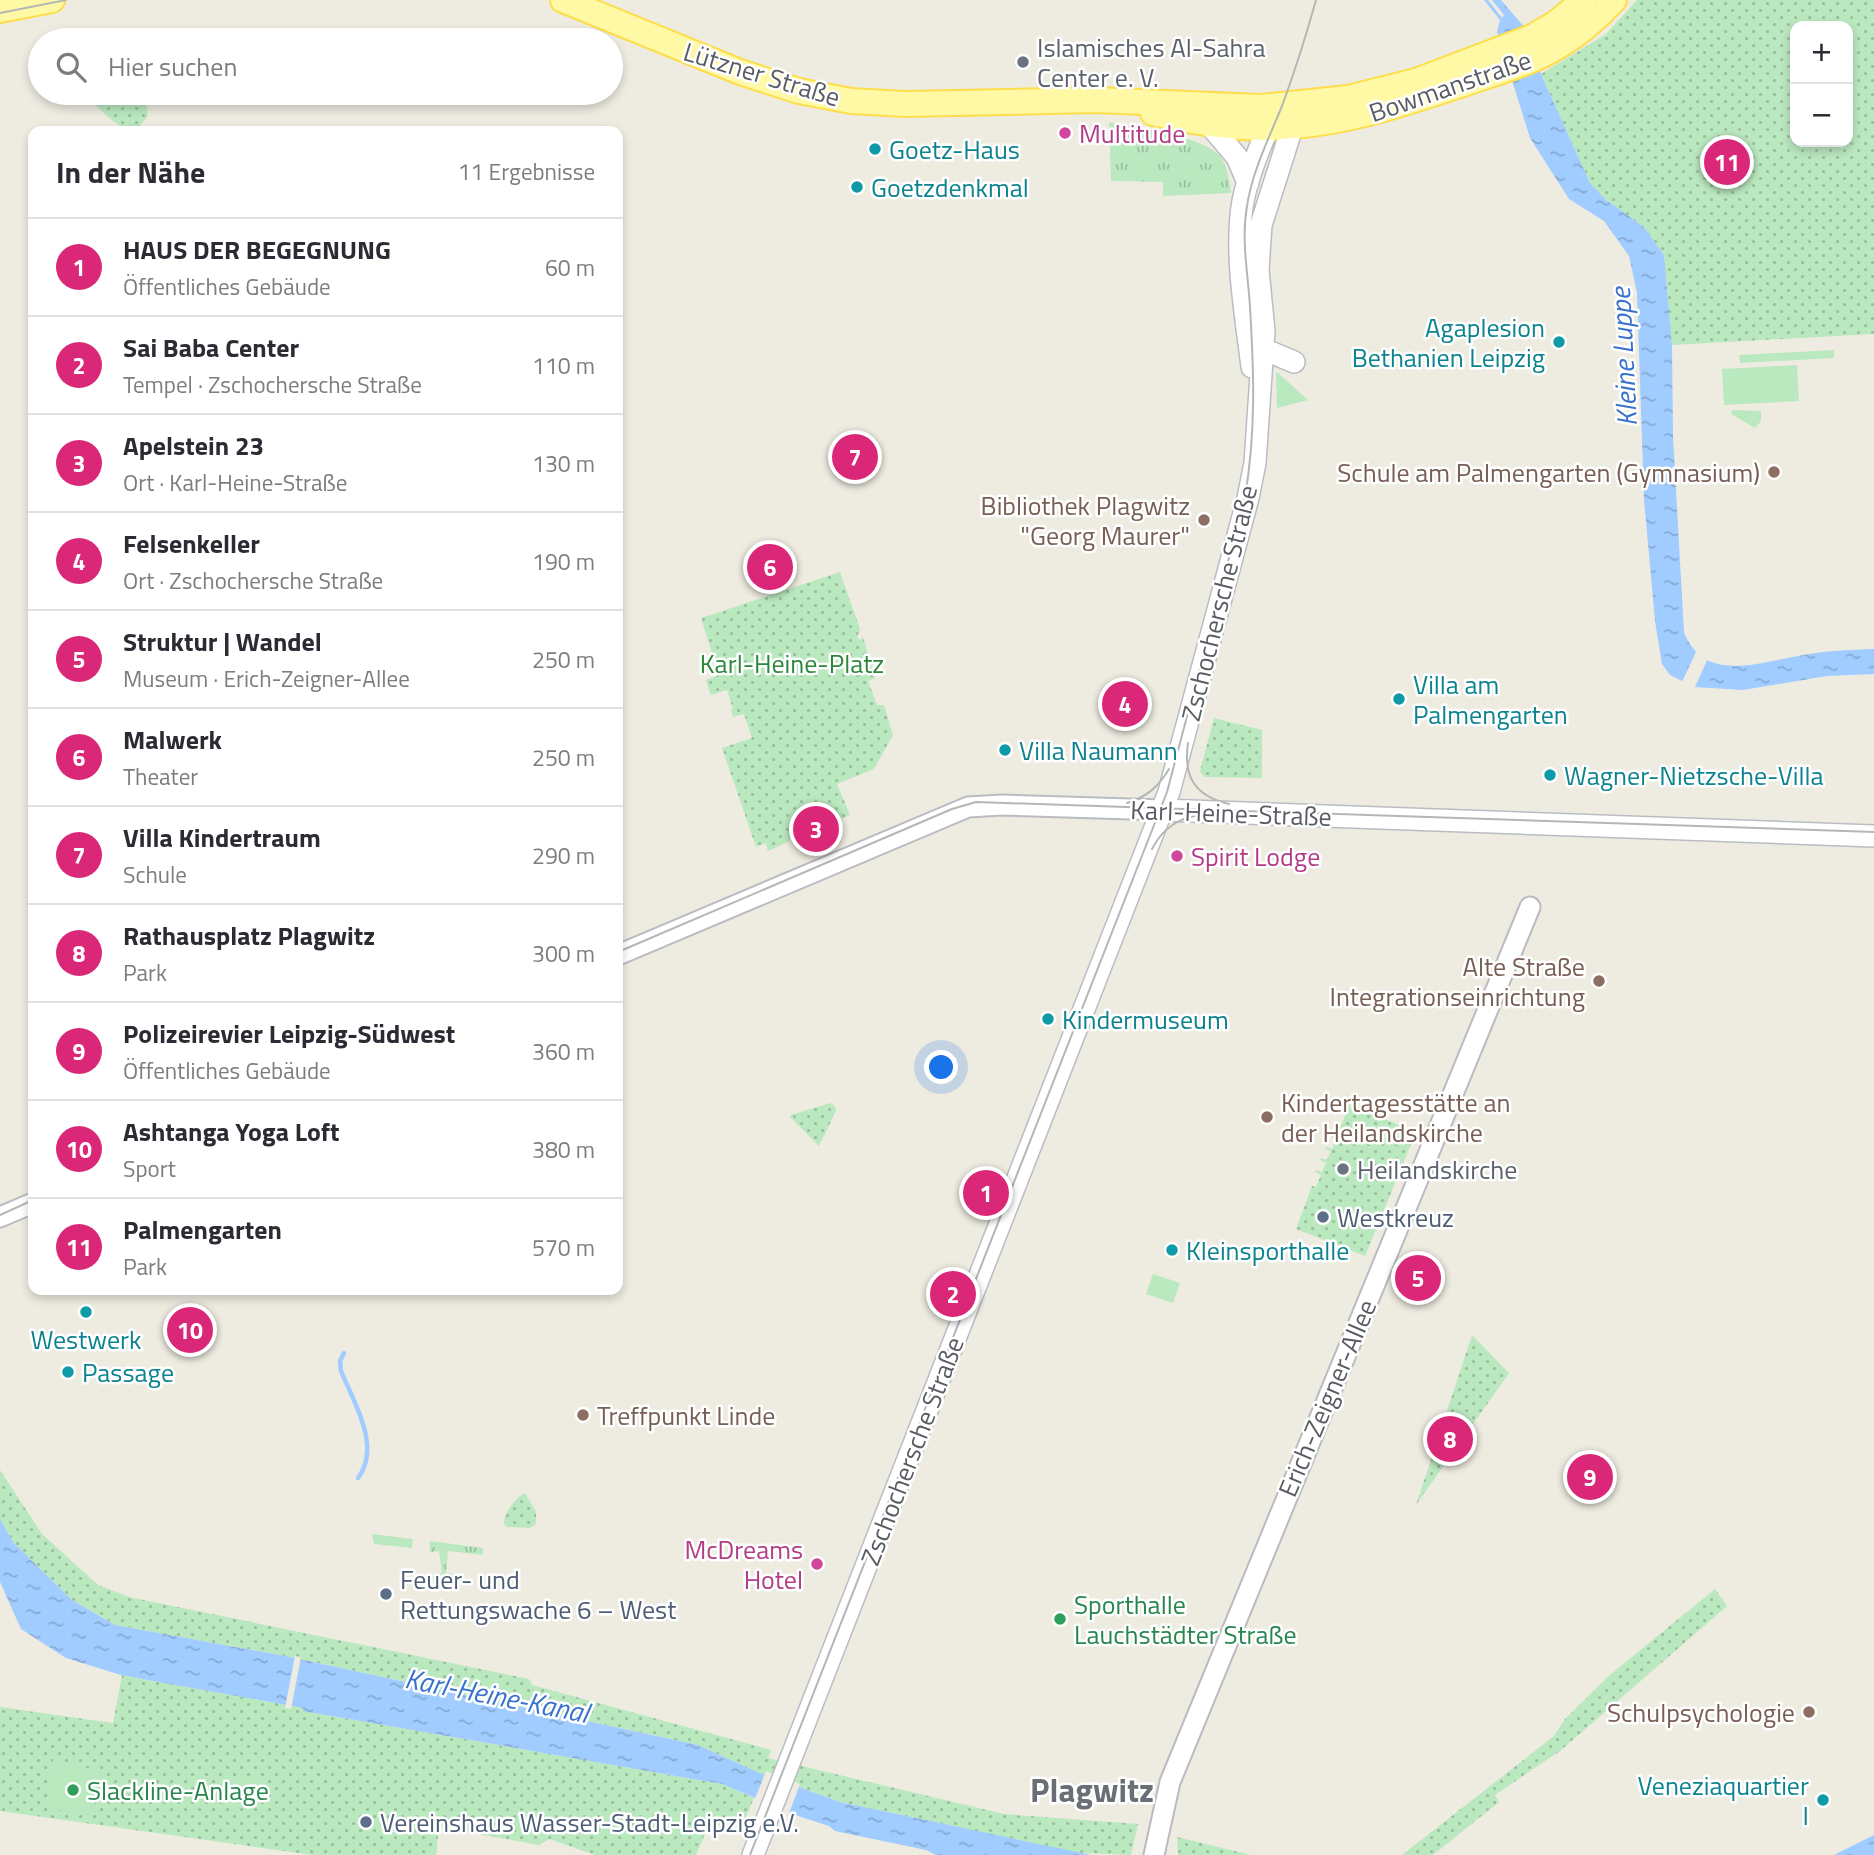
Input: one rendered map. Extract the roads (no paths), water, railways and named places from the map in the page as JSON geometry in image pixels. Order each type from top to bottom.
[{"type":"main road","points":[[0,10],[52,0]]},
{"type":"main road","name":"Lützner Straße","points":[[563,0],[700,57],[770,82],[824,97],[905,104],[1096,100],[1284,116]]},
{"type":"main road","name":"Bowmanstraße","points":[[1536,46],[1584,0]]},
{"type":"main road","name":"Bowmanstraße","points":[[1284,116],[1501,60],[1577,34],[1614,0]]},
{"type":"main road","name":"Lützner Straße","points":[[1096,100],[1209,124],[1284,116]]},
{"type":"main road","name":"Zschochersche Straße","points":[[1258,338],[1241,232],[1243,204],[1248,183],[1284,116]]},
{"type":"main road","name":"Zschochersche Straße","points":[[753,1855],[1163,810],[1177,766],[1255,463],[1261,225],[1284,116]]},
{"type":"main road","points":[[1209,124],[1237,157],[1248,183]]},
{"type":"main road","name":"Karl-Heine-Straße","points":[[1163,810],[1874,836]]},
{"type":"street","name":"Karl-Heine-Straße","points":[[623,953],[968,807],[1002,805],[1163,810]]},
{"type":"street","name":"Erich-Zeigner-Allee","points":[[1154,1855],[1170,1782],[1530,907]]},
{"type":"water","points":[[1484,0],[1488,0],[1502,18],[1504,15],[1492,0],[1501,0],[1526,29],[1541,74],[1590,183],[1605,199],[1644,227],[1664,255],[1672,345],[1673,437],[1684,632],[1694,649],[1706,659],[1721,665],[1738,666],[1817,653],[1874,649],[1874,674],[1827,676],[1743,690],[1694,687],[1670,675],[1662,664],[1655,621],[1644,499],[1637,293],[1629,256],[1604,221],[1569,199],[1530,138],[1497,32],[1500,20]]},
{"type":"water","points":[[0,1519],[13,1542],[72,1600],[115,1625],[285,1656],[698,1745],[757,1772],[840,1802],[1091,1855],[936,1855],[926,1850],[835,1831],[829,1826],[795,1815],[722,1784],[303,1711],[303,1708],[121,1675],[66,1658],[21,1629],[0,1582]]},
{"type":"water","points":[[1874,1835],[1874,1855],[1834,1855]]},
{"type":"waterway","points":[[344,1353],[340,1361],[341,1371],[358,1410],[366,1438],[365,1465],[358,1478]]},
{"type":"tram line","points":[[0,13],[66,0]]},
{"type":"tram line","points":[[750,1855],[1167,792],[1245,497],[1249,473],[1253,379],[1245,244],[1249,193],[1287,93],[1316,0]]},
{"type":"tram line","points":[[1188,743],[1188,766],[1194,783],[1208,796],[1229,804]]},
{"type":"tram line","points":[[1127,803],[1152,790],[1169,769]]},
{"type":"tram line","points":[[623,950],[952,809],[976,802],[1874,832]]},
{"type":"tram line","points":[[1152,849],[1172,825],[1201,815]]},
{"type":"tram line","points":[[0,1215],[28,1202]]},
{"type":"place","name":"Islamisches Al-Sahra Center e. V.","points":[[1023,62]]},
{"type":"place","name":"Multitude","points":[[1065,133]]},
{"type":"place","name":"Goetz-Haus","points":[[875,149]]},
{"type":"place","name":"Palmengarten","points":[[1727,162]]},
{"type":"place","name":"Goetzdenkmal","points":[[857,187]]},
{"type":"place","name":"Agaplesion Bethanien Leipzig","points":[[1559,342]]},
{"type":"place","name":"Villa Kindertraum","points":[[855,457]]},
{"type":"place","name":"Schule am Palmengarten (Gymnasium)","points":[[1774,472]]},
{"type":"place","name":"Bibliothek Plagwitz \"Georg Maurer\"","points":[[1204,520]]},
{"type":"place","name":"Malwerk","points":[[770,567]]},
{"type":"place","name":"Villa am Palmengarten","points":[[1399,699]]},
{"type":"place","name":"Felsenkeller","points":[[1125,704]]},
{"type":"place","name":"Villa Naumann","points":[[1005,750]]},
{"type":"place","name":"Wagner-Nietzsche-Villa","points":[[1550,775]]},
{"type":"place","name":"Apelstein 23","points":[[816,829]]},
{"type":"place","name":"Spirit Lodge","points":[[1177,856]]},
{"type":"place","name":"Alte Straße Integrationseinrichtung","points":[[1599,981]]},
{"type":"place","name":"Kindermuseum","points":[[1048,1019]]},
{"type":"place","name":"Kindertagesstätte an der Heilandskirche","points":[[1267,1117]]},
{"type":"place","name":"Heilandskirche","points":[[1343,1169]]},
{"type":"place","name":"HAUS DER BEGEGNUNG","points":[[986,1193]]},
{"type":"place","name":"Westkreuz","points":[[1323,1217]]},
{"type":"place","name":"Kleinsporthalle","points":[[1172,1250]]},
{"type":"place","name":"Struktur | Wandel","points":[[1418,1278]]},
{"type":"place","name":"Sai Baba Center","points":[[953,1294]]},
{"type":"place","name":"Westwerk","points":[[86,1312]]},
{"type":"place","name":"Ashtanga Yoga Loft","points":[[190,1330]]},
{"type":"place","name":"Passage","points":[[68,1372]]},
{"type":"place","name":"Treffpunkt Linde","points":[[583,1415]]},
{"type":"place","name":"Rathausplatz Plagwitz","points":[[1450,1439]]},
{"type":"place","name":"Polizeirevier Leipzig-Südwest","points":[[1590,1477]]},
{"type":"place","name":"McDreams Hotel","points":[[817,1564]]},
{"type":"place","name":"Feuer- und Rettungswache 6 – West","points":[[386,1594]]},
{"type":"place","name":"Sporthalle Lauchstädter Straße","points":[[1060,1619]]},
{"type":"place","name":"Schulpsychologie","points":[[1809,1712]]},
{"type":"place","name":"Slackline-Anlage","points":[[73,1790]]},
{"type":"place","name":"Veneziaquartier I","points":[[1823,1800]]},
{"type":"place","name":"Vereinshaus Wasser-Stadt-Leipzig e.V.","points":[[366,1822]]},
{"type":"district","name":"Plagwitz","points":[[1092,1790]]},
{"type":"water label","name":"Kleine Luppe","points":[[1623,357]]},
{"type":"water label","name":"Karl-Heine-Kanal","points":[[497,1695]]},
{"type":"park label","name":"Karl-Heine-Platz","points":[[792,663]]}]
